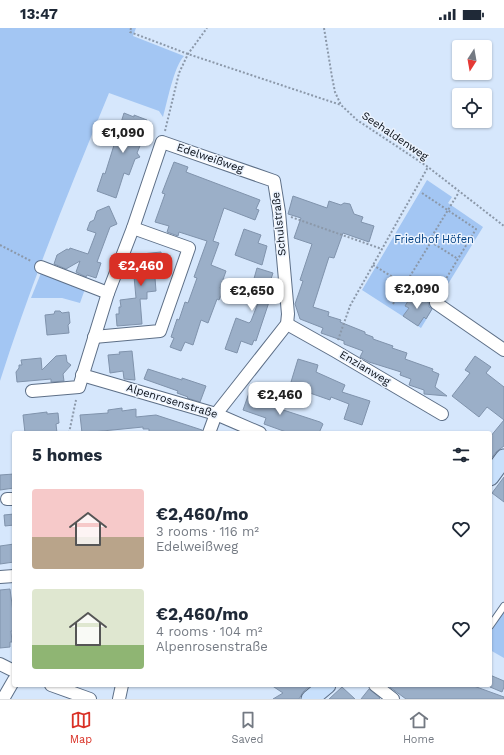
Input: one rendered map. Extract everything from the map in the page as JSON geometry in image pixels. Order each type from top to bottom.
[{"type":"street","name":"Edelweißweg","points":[[80,381],[108,293],[162,142],[274,181]]},
{"type":"street","name":"Schulstraße","points":[[274,181],[279,212],[288,314],[287,324]]},
{"type":"street","points":[[94,337],[160,331],[189,248],[132,228]]},
{"type":"street","points":[[41,267],[108,293]]},
{"type":"street","points":[[434,302],[504,350]]},
{"type":"street","points":[[210,431],[216,414],[287,324]]},
{"type":"street","name":"Enzianweg","points":[[287,324],[442,414]]},
{"type":"street","name":"Alpenrosenstraße","points":[[32,391],[80,381],[216,414],[255,431]]},
{"type":"street","points":[[492,474],[504,458]]},
{"type":"street","points":[[0,578],[12,576]]},
{"type":"street","points":[[0,664],[12,670]]},
{"type":"street","points":[[3,699],[12,683]]},
{"type":"street","points":[[57,687],[90,699]]},
{"type":"street","points":[[119,699],[122,687]]},
{"type":"street","points":[[310,699],[325,687]]},
{"type":"street","points":[[378,687],[393,699]]},
{"type":"lane","points":[[492,623],[504,606]]},
{"type":"path","points":[[132,28],[130,32],[188,54],[341,105]]},
{"type":"path","points":[[162,142],[179,73],[188,54],[207,28]]},
{"type":"path","name":"Seehaldenweg","points":[[324,28],[335,92],[341,105],[357,120],[428,167],[504,226]]},
{"type":"path","points":[[335,351],[350,306],[428,167]]},
{"type":"path","points":[[393,304],[431,242],[429,241],[459,192]]},
{"type":"path","points":[[373,265],[434,302],[476,229],[422,193]]},
{"type":"path","points":[[279,212],[382,249]]},
{"type":"path","points":[[431,242],[458,259]]},
{"type":"path","points":[[0,245],[41,267]]},
{"type":"path","points":[[69,431],[80,381]]},
{"type":"green space","points":[[0,28],[136,28],[133,36],[184,56],[180,61],[174,76],[163,117],[159,111],[109,93],[38,272],[0,381]]},
{"type":"green space","name":"Friedhof Höfen","points":[[427,180],[452,197],[448,203],[483,227],[421,328],[362,290]]},
{"type":"green space","points":[[41,273],[85,289],[80,303],[62,298],[31,298]]},
{"type":"green space","points":[[504,610],[504,658],[492,651],[492,630]]},
{"type":"building","points":[[124,113],[147,120],[140,141],[142,141],[137,153],[140,157],[135,159],[129,175],[124,173],[116,198],[97,191],[103,173],[105,174]]},
{"type":"building","points":[[174,162],[188,167],[186,172],[260,200],[256,209],[259,210],[255,220],[224,208],[213,241],[219,243],[211,265],[226,271],[220,288],[223,289],[219,300],[217,299],[208,323],[201,320],[193,345],[185,342],[181,351],[170,347],[174,338],[171,337],[185,302],[188,303],[197,278],[194,277],[207,241],[179,232],[178,236],[167,232],[169,226],[155,222],[165,194],[162,193]]},
{"type":"building","points":[[293,196],[327,208],[329,201],[341,205],[344,203],[350,204],[354,214],[363,217],[361,222],[374,226],[369,242],[343,233],[334,258],[329,257],[313,307],[329,312],[328,316],[341,320],[340,322],[365,332],[365,334],[373,337],[373,339],[407,353],[405,359],[433,369],[432,371],[439,374],[435,387],[447,396],[424,394],[424,390],[409,385],[411,379],[400,375],[401,372],[369,362],[360,357],[363,351],[344,344],[344,341],[321,333],[323,328],[300,319],[295,304],[303,281],[300,280],[312,244],[294,238],[301,218],[288,214]]},
{"type":"building","points":[[109,206],[117,224],[110,227],[97,262],[101,263],[96,278],[87,275],[86,277],[76,272],[80,261],[66,269],[54,264],[57,255],[67,249],[69,250],[70,248],[88,254],[96,233],[87,230],[90,222],[94,220],[97,211]]},
{"type":"building","points":[[244,229],[261,235],[258,243],[267,246],[262,265],[235,255]]},
{"type":"building","points":[[161,252],[163,272],[161,272],[162,278],[155,278],[156,291],[147,292],[147,299],[140,299],[142,324],[117,326],[116,314],[119,314],[119,307],[121,307],[120,300],[136,298],[132,255]]},
{"type":"building","points":[[257,268],[273,273],[269,285],[272,286],[266,301],[269,302],[256,341],[254,340],[252,345],[241,341],[237,353],[225,349],[236,318],[249,323],[251,321],[258,303],[244,299],[250,281],[253,282]]},
{"type":"building","points":[[413,293],[429,303],[429,307],[432,309],[426,319],[424,317],[418,326],[403,316],[409,308],[405,306]]},
{"type":"building","points":[[55,311],[60,311],[62,313],[69,312],[69,333],[47,335],[45,315],[54,314]]},
{"type":"building","points":[[132,351],[135,380],[124,379],[123,371],[110,373],[108,355]]},
{"type":"building","points":[[66,355],[67,362],[71,365],[63,374],[64,381],[51,382],[51,379],[17,382],[16,372],[19,365],[22,365],[21,360],[41,358],[42,370],[56,356]]},
{"type":"building","points":[[475,356],[491,367],[486,373],[504,387],[504,420],[487,407],[479,417],[452,396],[470,373],[465,370]]},
{"type":"building","points":[[298,359],[318,365],[316,372],[345,385],[342,392],[370,401],[362,425],[344,419],[349,404],[331,397],[330,400],[307,392],[308,388],[291,382]]},
{"type":"building","points":[[148,369],[206,386],[200,402],[177,393],[178,391],[144,379]]},
{"type":"building","points":[[250,390],[266,395],[265,397],[273,400],[271,406],[323,424],[320,431],[283,431],[264,424],[266,418],[243,410]]},
{"type":"building","points":[[122,408],[122,411],[136,409],[136,417],[156,415],[202,431],[149,431],[149,429],[143,429],[143,427],[102,431],[82,431],[80,415],[108,413],[108,410]]},
{"type":"building","points":[[47,412],[47,414],[58,413],[59,423],[56,424],[57,431],[25,431],[23,415]]},
{"type":"building","points":[[504,420],[504,446],[492,457],[492,435]]},
{"type":"building","points":[[12,474],[12,488],[0,490],[0,475]]},
{"type":"building","points":[[504,477],[504,502],[492,493]]},
{"type":"building","points":[[12,514],[12,525],[5,526],[4,515]]},
{"type":"building","points":[[12,544],[12,562],[0,564],[0,546]]},
{"type":"building","points":[[10,589],[12,604],[12,642],[10,642],[10,647],[0,648],[0,590]]},
{"type":"building","points":[[492,676],[504,681],[502,692],[490,687],[492,687]]},
{"type":"building","points":[[274,687],[309,687],[303,692],[299,699],[273,699],[283,693]]},
{"type":"building","points":[[342,687],[355,699],[329,699]]},
{"type":"building","points":[[390,687],[476,687],[504,697],[504,699],[406,699]]},
{"type":"building","points":[[369,689],[380,698],[361,699]]}]
